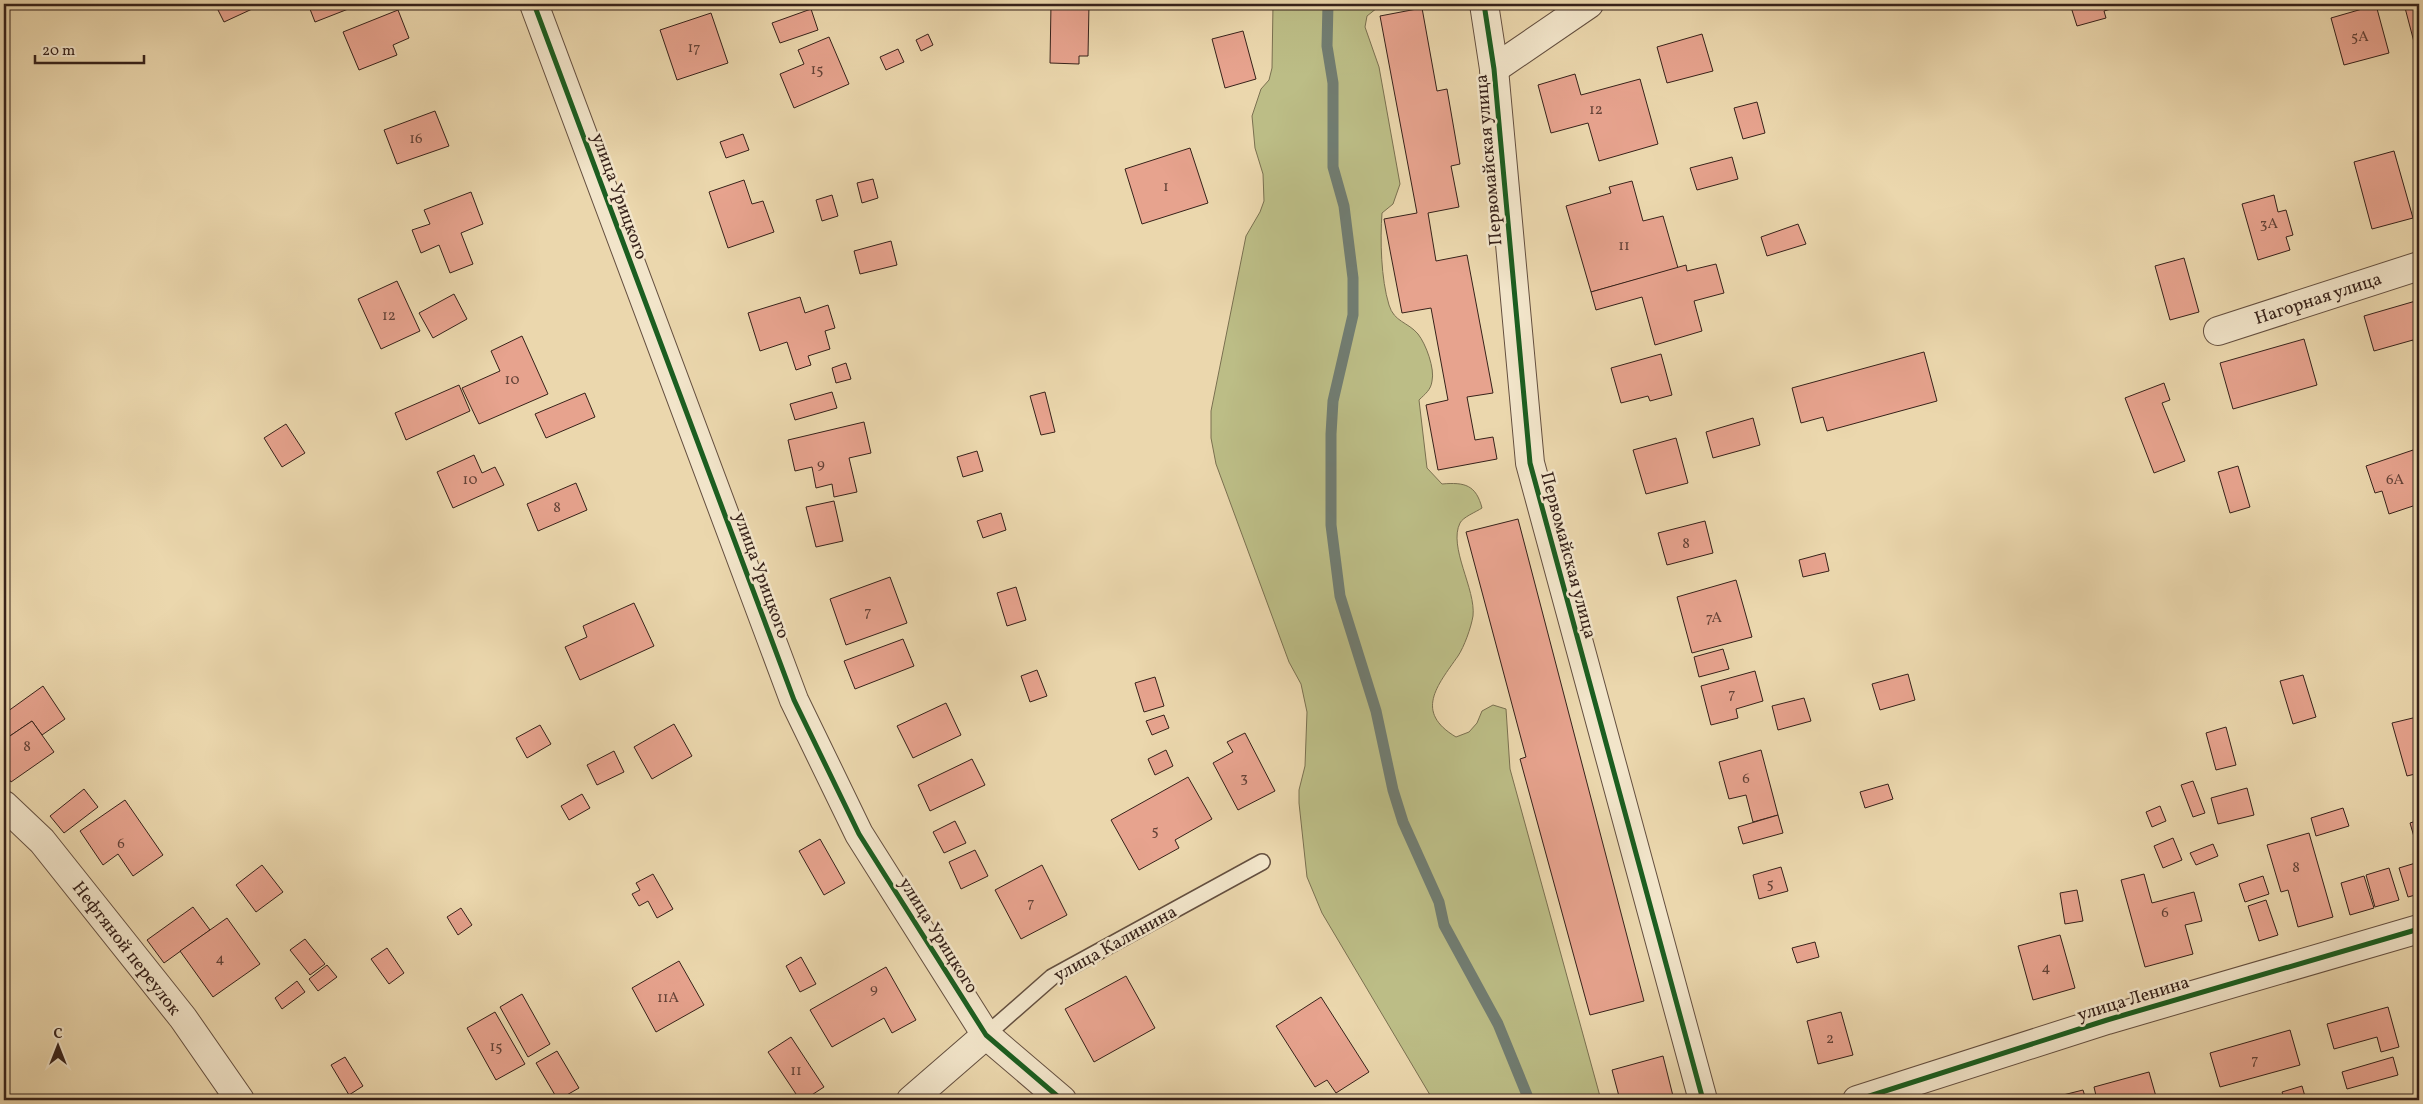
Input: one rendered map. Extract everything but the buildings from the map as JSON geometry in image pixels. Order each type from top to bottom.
[{"type":"street","name":"улица Урицкого","points":[[534,4],[794,700],[859,834],[986,1035],[1062,1100]]},
{"type":"street","name":"Первомайская улица","points":[[1484,4],[1494,69],[1530,463],[1703,1100]]},
{"type":"street","points":[[1494,69],[1588,4]]},
{"type":"street","name":"Нагорная улица","points":[[2218,331],[2419,266]]},
{"type":"street","name":"Нефтяной переулок","points":[[4,806],[42,840],[183,1018],[240,1100]]},
{"type":"street","name":"улица Ленина","points":[[1857,1100],[2107,1020],[2419,929]]},
{"type":"street","name":"улица Калинина","points":[[911,1100],[986,1035]]},
{"type":"lane","name":"улица Калинина","points":[[986,1035],[1052,977],[1262,862]]},
{"type":"green space","points":[[1273,4],[1382,4],[1367,16],[1365,27],[1379,67],[1400,184],[1393,204],[1382,213],[1382,259],[1386,295],[1394,315],[1414,330],[1421,338],[1431,363],[1433,376],[1431,384],[1427,392],[1419,400],[1427,468],[1442,484],[1463,485],[1473,490],[1480,500],[1482,508],[1460,523],[1457,533],[1457,544],[1471,593],[1473,616],[1463,648],[1437,688],[1433,698],[1433,708],[1436,718],[1443,728],[1456,737],[1469,732],[1477,723],[1482,711],[1493,705],[1506,709],[1510,769],[1601,1100],[1433,1100],[1322,913],[1307,877],[1299,803],[1299,790],[1305,766],[1307,712],[1301,684],[1289,662],[1216,464],[1211,438],[1211,411],[1246,236],[1264,201],[1263,174],[1255,148],[1252,116],[1261,89],[1269,80],[1272,68]]},
{"type":"waterway","points":[[1328,4],[1327,46],[1333,83],[1333,167],[1344,206],[1353,278],[1353,315],[1333,401],[1331,434],[1331,525],[1340,596],[1376,711],[1393,790],[1403,822],[1439,902],[1444,925],[1498,1024],[1529,1100]]},
{"type":"cycle path","points":[[534,4],[794,700],[859,834],[986,1035],[1062,1100]]},
{"type":"cycle path","points":[[1484,4],[1494,69],[1530,463],[1703,1100]]},
{"type":"cycle path","points":[[1857,1100],[2107,1020],[2419,929]]}]
